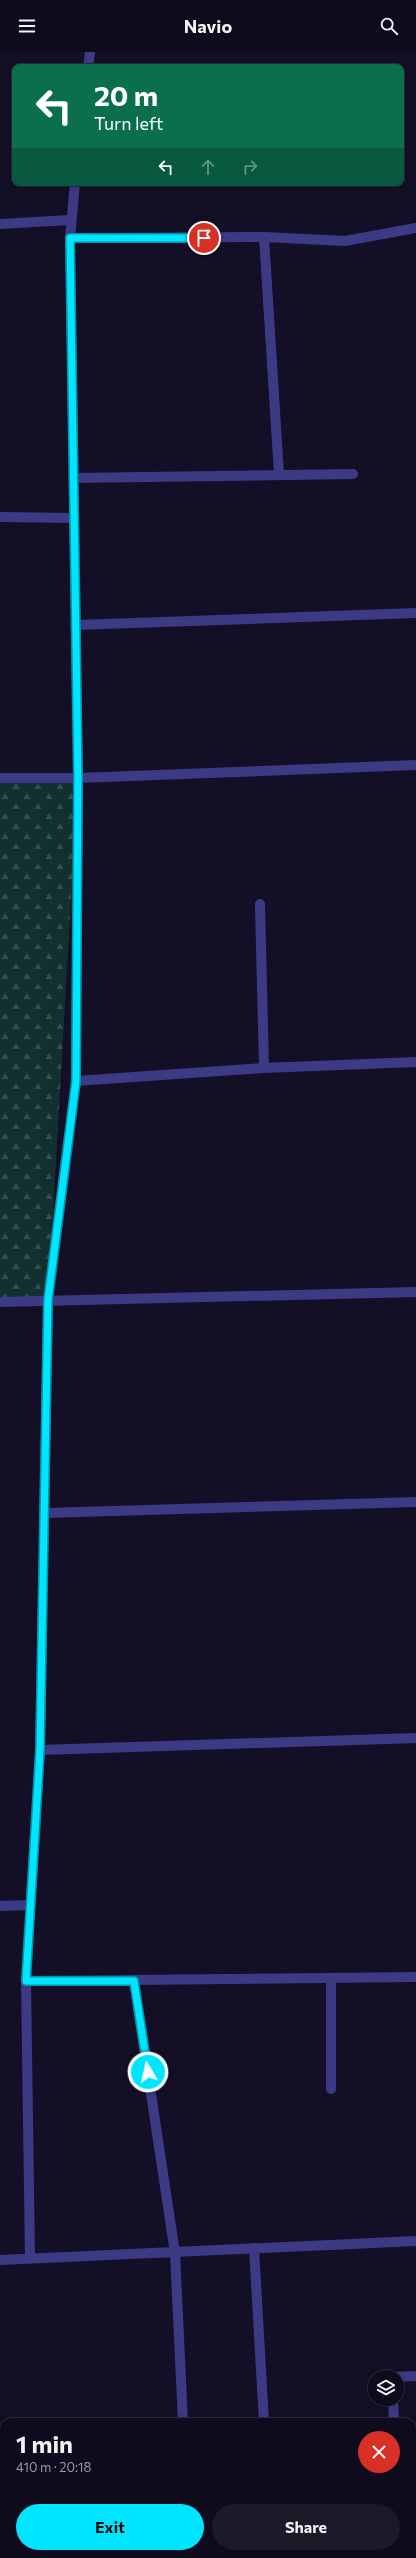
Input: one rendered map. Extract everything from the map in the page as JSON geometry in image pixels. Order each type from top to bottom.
[{"type":"street","points":[[88,64],[90,52]]},
{"type":"street","points":[[30,2259],[26,1981],[40,1750],[48,1300],[76,1081],[78,778],[70,238],[70,220],[75,186]]},
{"type":"street","points":[[0,224],[70,220]]},
{"type":"street","points":[[70,238],[264,237],[345,240],[416,228]]},
{"type":"street","points":[[264,237],[280,474]]},
{"type":"street","points":[[73,478],[353,474]]},
{"type":"street","points":[[0,517],[73,518]]},
{"type":"street","points":[[75,625],[416,613]]},
{"type":"street","points":[[0,778],[78,778],[416,765]]},
{"type":"street","points":[[260,904],[264,1068]]},
{"type":"street","points":[[76,1081],[264,1068],[416,1062]]},
{"type":"street","points":[[0,1302],[416,1292]]},
{"type":"street","points":[[44,1513],[416,1502]]},
{"type":"street","points":[[40,1750],[416,1738]]},
{"type":"street","points":[[0,1906],[31,1905]]},
{"type":"street","points":[[26,1981],[416,1977]]},
{"type":"street","points":[[331,1978],[331,2089]]},
{"type":"street","points":[[134,1981],[176,2253],[183,2418]]},
{"type":"street","points":[[0,2260],[416,2241]]},
{"type":"street","points":[[254,2248],[264,2418]]},
{"type":"street","points":[[404,2376],[416,2376]]},
{"type":"street","points":[[393,2406],[394,2418]]},
{"type":"green space","points":[[0,778],[78,778],[48,1300],[0,1302]]},
{"type":"route","points":[[148,2072],[134,1981],[26,1981],[40,1750],[48,1300],[76,1081],[78,778],[70,238],[204,238]]}]
